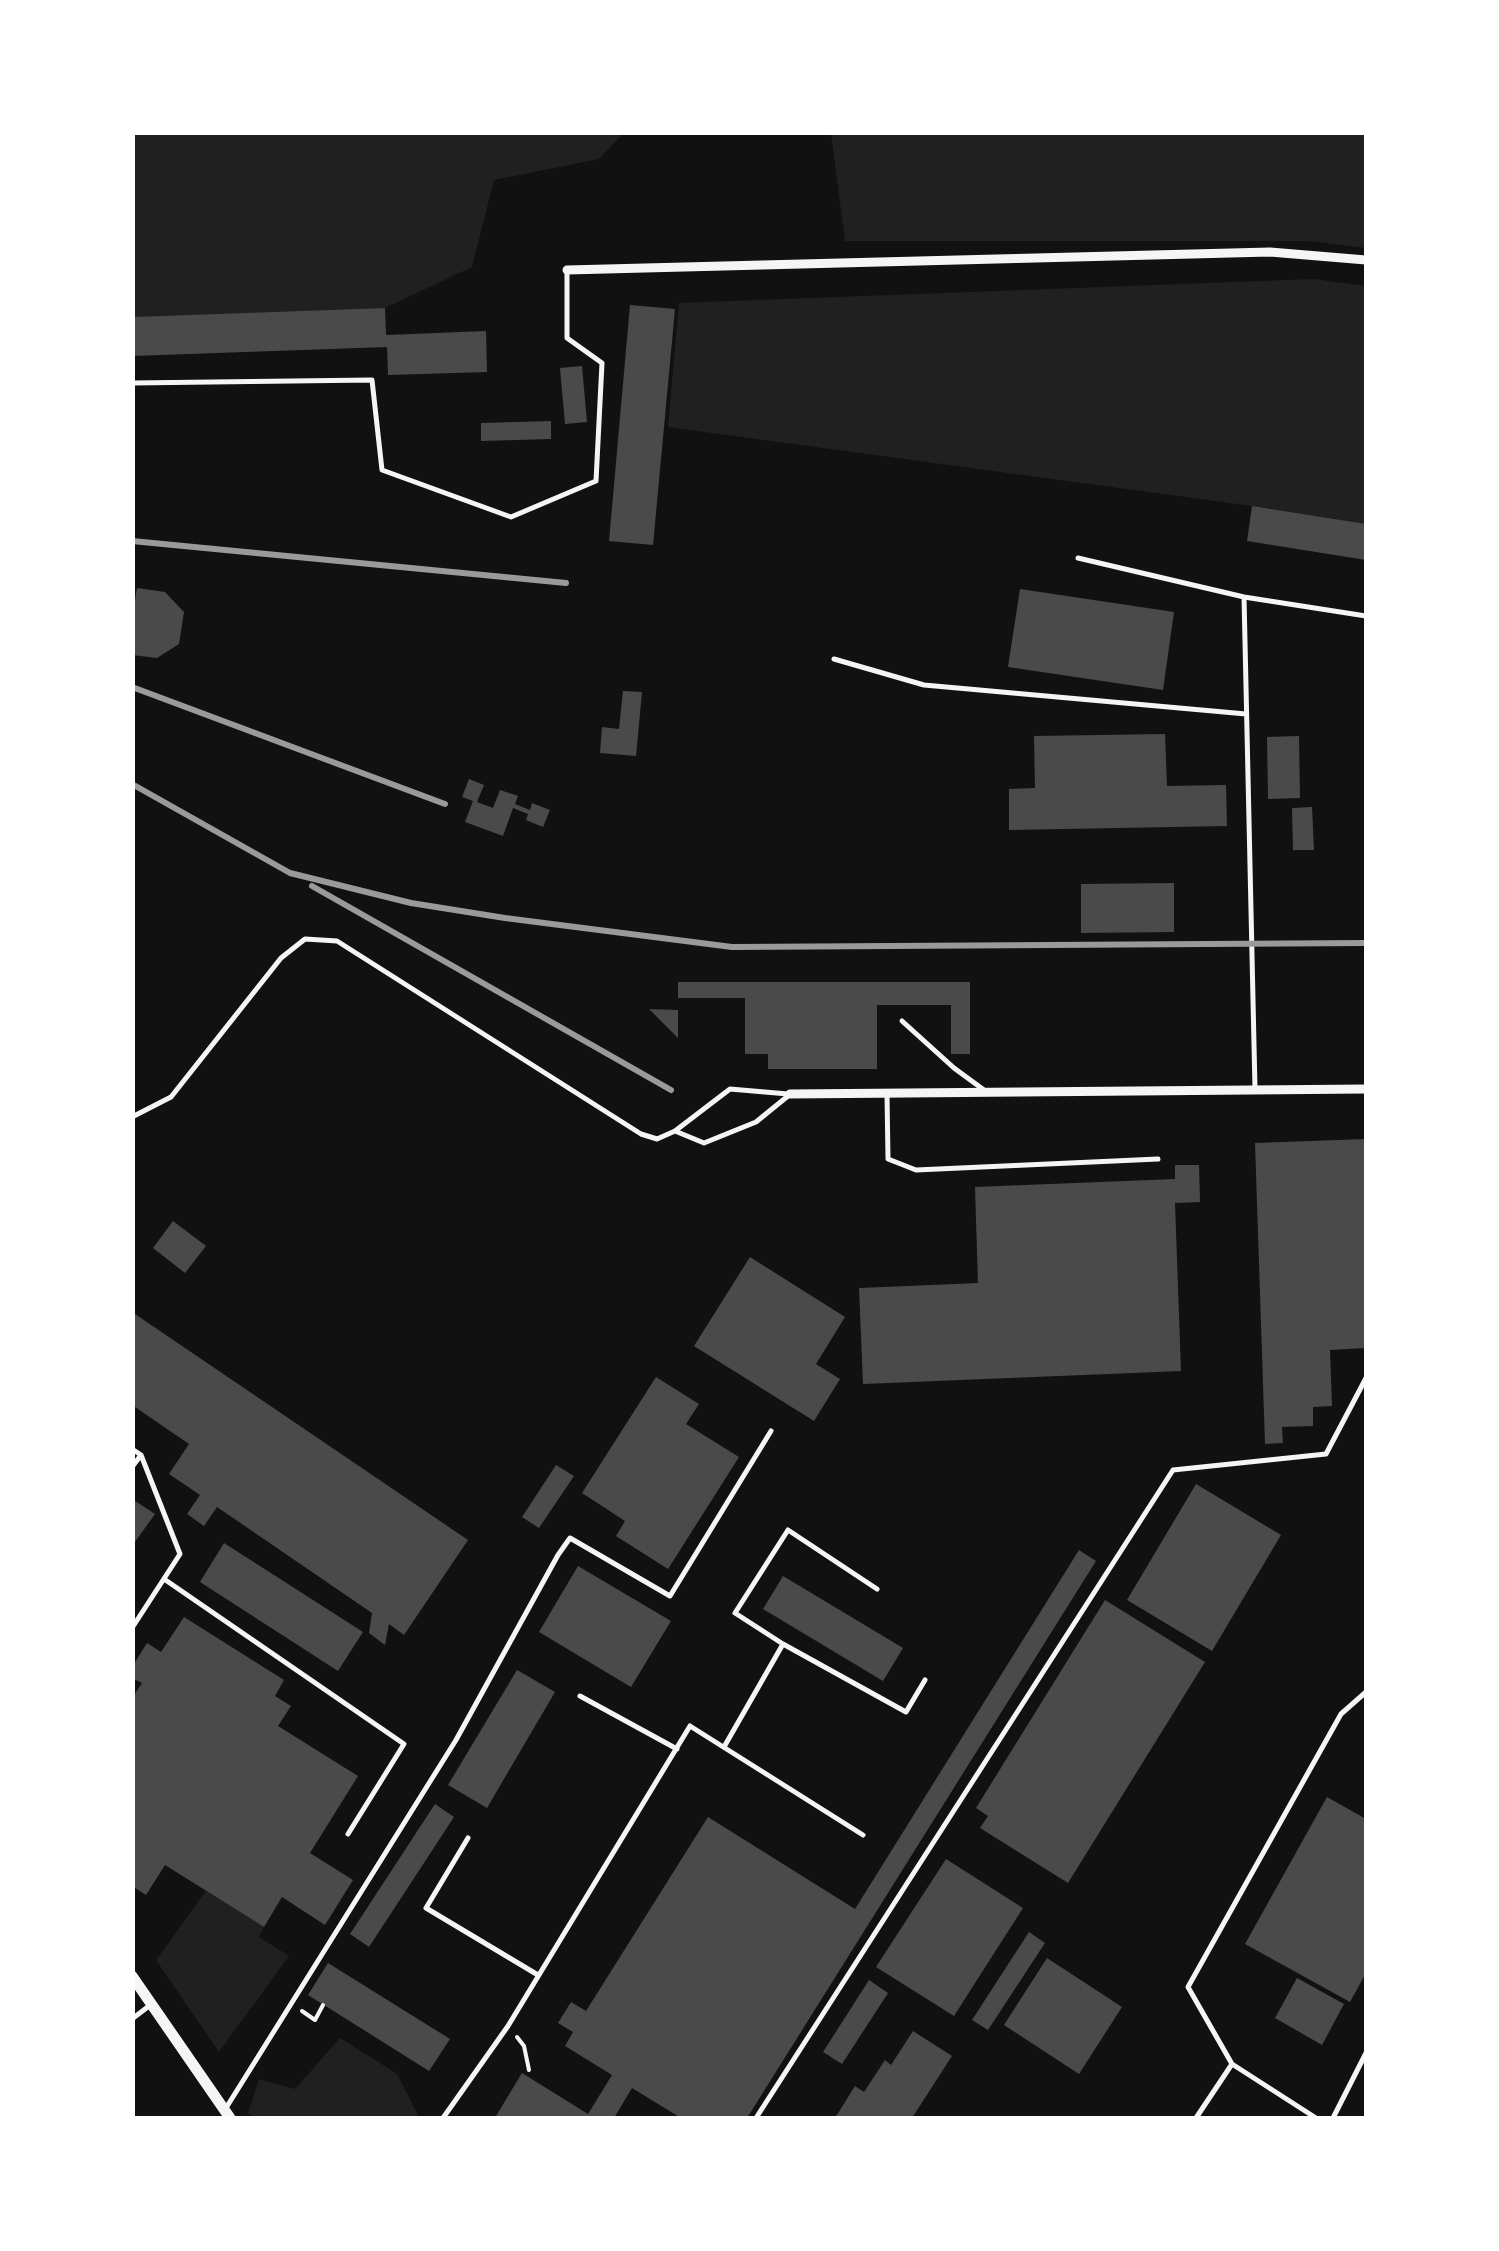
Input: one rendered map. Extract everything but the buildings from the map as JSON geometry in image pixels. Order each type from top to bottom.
[{"type":"street","points":[[567,270],[1270,252],[1366,260]]},
{"type":"street","points":[[790,1094],[1366,1090]]},
{"type":"street","points":[[132,1976],[228,2114]]},
{"type":"lane","points":[[132,382],[372,380],[382,470],[510,517],[596,482],[602,363],[567,338],[567,270]]},
{"type":"lane","points":[[1078,558],[1244,597],[1366,616]]},
{"type":"lane","points":[[1244,597],[1255,1090]]},
{"type":"lane","points":[[834,660],[924,684],[1246,714]]},
{"type":"lane","points":[[132,1117],[171,1097],[281,958],[306,939],[338,941],[641,1134],[658,1139],[675,1132],[730,1090],[790,1094]]},
{"type":"lane","points":[[902,1021],[987,1092]]},
{"type":"lane","points":[[887,1092],[888,1159],[916,1170],[1158,1159]]},
{"type":"lane","points":[[675,1132],[704,1143],[756,1122],[790,1094]]},
{"type":"lane","points":[[756,2118],[1172,1470],[1326,1454],[1366,1378]]},
{"type":"lane","points":[[228,2114],[290,2002],[456,1740],[570,1538],[670,1596],[772,1431]]},
{"type":"lane","points":[[132,1449],[141,1455],[180,1554],[132,1628]]},
{"type":"lane","points":[[132,1467],[141,1455]]},
{"type":"lane","points":[[878,1589],[788,1530],[735,1613],[906,1712],[925,1680]]},
{"type":"lane","points":[[164,1579],[404,1744],[348,1834]]},
{"type":"lane","points":[[724,1747],[783,1644]]},
{"type":"lane","points":[[1316,2118],[1232,2064],[1188,1988],[1341,1714],[1366,1692]]},
{"type":"lane","points":[[580,1696],[676,1750]]},
{"type":"lane","points":[[443,2118],[508,2026],[690,1726],[862,1835]]},
{"type":"lane","points":[[468,1838],[426,1908],[538,1976]]},
{"type":"lane","points":[[132,2018],[152,2004]]},
{"type":"lane","points":[[1334,2118],[1366,2052]]},
{"type":"lane","points":[[1196,2118],[1232,2064]]},
{"type":"path","points":[[290,2002],[315,2020],[323,2005]]},
{"type":"path","points":[[508,2026],[524,2046],[529,2070]]},
{"type":"shaded area","points":[[132,133],[624,133],[599,159],[494,180],[472,267],[385,308],[133,317]]},
{"type":"shaded area","points":[[831,133],[1366,133],[1366,248],[1309,241],[845,241]]},
{"type":"shaded area","points":[[1314,279],[1366,286],[1366,524],[668,427],[679,303]]},
{"type":"shaded area","points":[[206,1891],[264,1927],[259,1937],[289,1956],[219,2052],[156,1960]]},
{"type":"shaded area","points":[[340,2038],[397,2074],[418,2115],[416,2118],[253,2118],[248,2113],[259,2079],[295,2089]]},
{"type":"railway","points":[[132,541],[566,583]]},
{"type":"railway","points":[[132,687],[445,804]]},
{"type":"railway","points":[[132,784],[290,873],[411,903],[505,918],[732,947],[1366,943]]},
{"type":"railway","points":[[312,886],[671,1090]]}]
